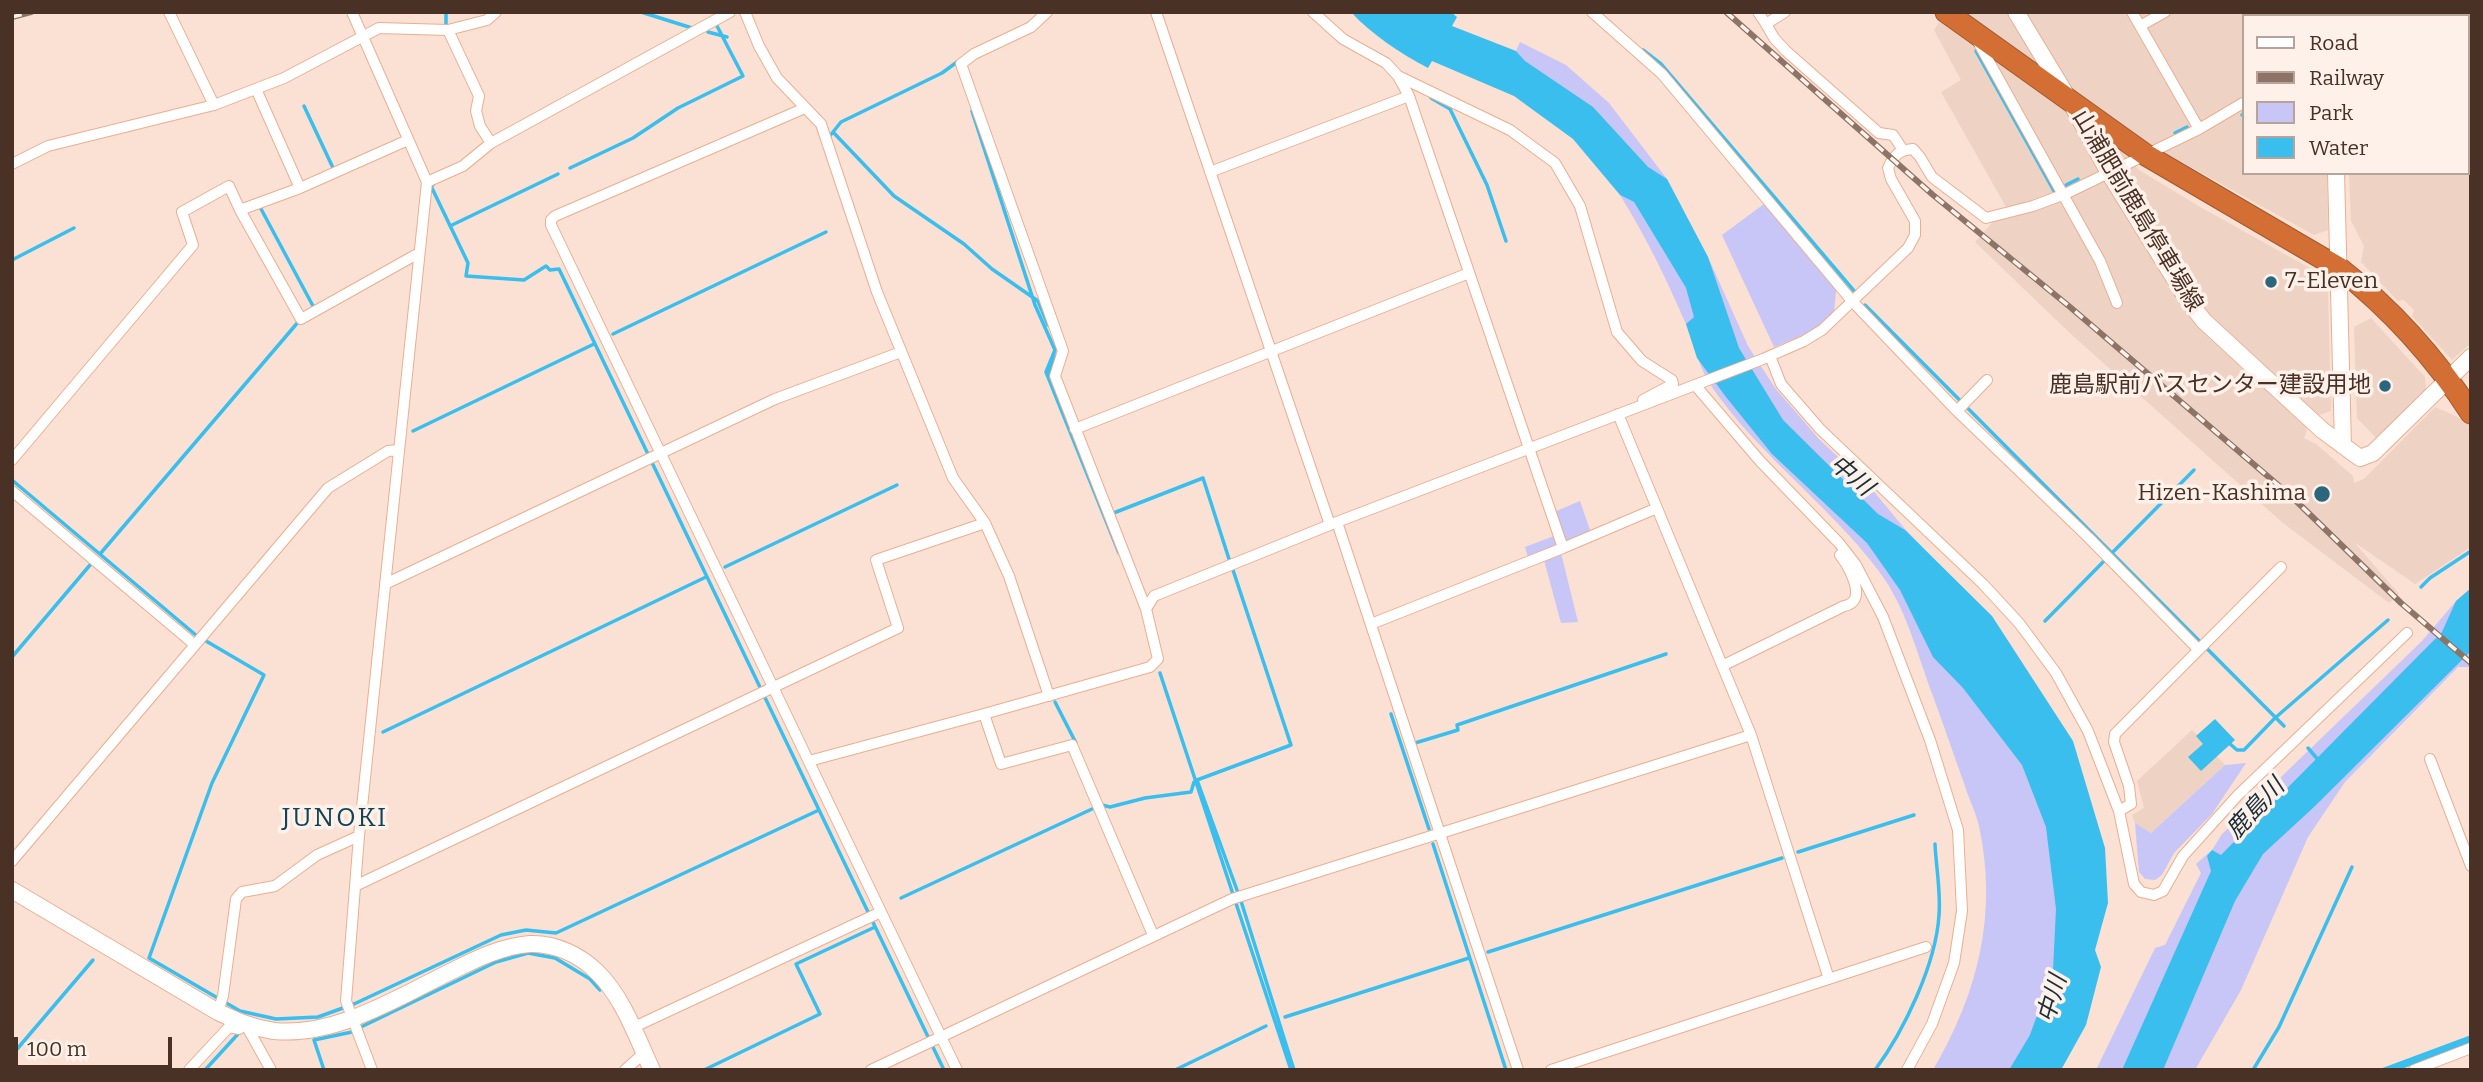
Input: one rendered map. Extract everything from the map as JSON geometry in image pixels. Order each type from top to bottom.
[{"type":"highway","points":[[1946,12],[2146,155],[2339,268],[2365,289],[2448,380],[2471,413]]},
{"type":"street","points":[[169,12],[214,105]]},
{"type":"street","points":[[352,12],[427,182],[355,887],[349,1010],[372,1070]]},
{"type":"street","points":[[12,164],[48,146],[214,105],[284,78],[379,28],[448,30],[487,20],[496,12]]},
{"type":"street","points":[[427,182],[463,166],[491,143],[730,12]]},
{"type":"street","points":[[745,12],[759,46],[777,78],[821,124],[877,292],[953,478],[985,523],[1009,576],[1049,696]]},
{"type":"street","points":[[809,761],[1150,667],[1158,659],[1146,609],[1055,376],[1063,351],[961,64],[974,54],[1031,27],[1047,12]]},
{"type":"street","points":[[1156,12],[1272,351],[1371,624],[1518,1070]]},
{"type":"street","points":[[1313,12],[1343,39],[1385,63],[1398,76],[1409,96],[1563,548]]},
{"type":"street","points":[[1592,12],[1662,74],[1853,302],[1957,411],[2089,538],[2199,650]]},
{"type":"street","points":[[1758,12],[1774,38],[1786,51],[1879,133],[1893,135],[1903,150]]},
{"type":"street","points":[[1766,24],[1785,12]]},
{"type":"street","points":[[1961,12],[2065,194],[2100,261],[2117,303]]},
{"type":"street","name":"山浦肥前鹿島停車場線","points":[[2016,12],[2071,103],[2109,173],[2189,302],[2204,321],[2322,430],[2343,446]]},
{"type":"street","points":[[2132,12],[2199,129]]},
{"type":"street","points":[[2140,26],[2165,12]]},
{"type":"street","points":[[448,30],[479,96],[476,111],[480,126],[491,143]]},
{"type":"street","points":[[1398,76],[1510,130],[1555,163],[1580,206],[1617,332],[1642,361],[1672,380],[1673,384],[1643,398],[1641,406]]},
{"type":"street","points":[[256,89],[300,188]]},
{"type":"street","points":[[1210,172],[1409,96]]},
{"type":"street","points":[[1146,609],[1154,596],[1528,448],[1766,358],[1822,330],[1908,248],[1915,234],[1915,221],[1891,179],[1888,168],[1895,155],[1903,150],[1913,149],[1932,177],[1986,218],[2033,206],[2065,194],[2199,129],[2242,104]]},
{"type":"street","points":[[805,108],[551,220],[653,457],[809,761],[934,1039],[957,1070]]},
{"type":"street","points":[[240,210],[300,188],[408,140]]},
{"type":"street","points":[[2336,175],[2343,446],[2360,458],[2373,453],[2471,357]]},
{"type":"street","points":[[12,460],[193,245],[182,212],[229,186],[301,318],[419,253]]},
{"type":"street","points":[[1075,429],[1469,274]]},
{"type":"street","points":[[385,584],[775,399],[901,352]]},
{"type":"street","points":[[1766,358],[1781,384],[1820,429],[1983,584],[2019,623],[2056,673],[2088,731],[2119,811],[2134,884],[2141,892],[2154,895],[2163,891],[2183,856],[2238,795],[2407,633]]},
{"type":"street","points":[[1957,411],[1987,380]]},
{"type":"street","points":[[1698,384],[1760,461],[1839,542],[1856,565],[1883,617],[1930,740],[1958,830],[1962,911],[1954,963],[1932,1024],[1907,1070]]},
{"type":"street","points":[[1618,414],[1751,735],[1829,979]]},
{"type":"street","points":[[12,861],[328,488],[388,451],[399,450]]},
{"type":"street","points":[[12,491],[195,645]]},
{"type":"street","points":[[1371,624],[1657,508]]},
{"type":"street","points":[[355,887],[898,628],[876,560],[985,523]]},
{"type":"street","points":[[1724,665],[1851,605],[1856,600],[1857,592],[1846,562],[1829,539],[1826,530]]},
{"type":"street","points":[[2119,811],[2131,804],[2129,786],[2114,742],[2115,734],[2281,567]]},
{"type":"street","points":[[984,714],[1001,764],[1072,745],[1153,935]]},
{"type":"street","points":[[872,1070],[1238,897],[1751,735]]},
{"type":"street","points":[[2430,759],[2471,866]]},
{"type":"street","points":[[221,1004],[236,899],[242,892],[275,886],[317,855],[359,836]]},
{"type":"street","points":[[12,890],[221,1004],[246,1025],[271,1070]]},
{"type":"street","points":[[632,1028],[879,913]]},
{"type":"street","points":[[189,1070],[229,1027],[239,1029],[246,1025],[276,1031],[314,1028],[349,1010],[474,960],[503,949],[531,944],[559,948],[579,957],[598,973],[614,994],[652,1070]]},
{"type":"street","points":[[1551,1070],[1926,947]]},
{"type":"street","points":[[2414,1070],[2471,1048]]},
{"type":"street","points":[[625,1070],[644,1054]]},
{"type":"shaded area","points":[[1959,12],[2306,12],[2307,14],[2242,14],[2242,175],[2327,175],[2328,230],[2314,235],[2154,147]]},
{"type":"shaded area","points":[[2471,12],[2471,343],[2452,360],[2412,316],[2414,310],[2404,300],[2398,301],[2361,262],[2364,246],[2351,221],[2349,175],[2469,175],[2469,14],[2393,14]]},
{"type":"shaded area","points":[[1940,21],[2117,145],[2139,170],[2315,271],[2328,292],[2331,411],[2316,416],[2309,423],[2304,438],[2316,444],[2353,476],[2354,483],[2364,479],[2435,407],[2469,422],[2471,547],[2415,584],[2354,542],[2399,594],[2389,603],[2283,523],[2073,336],[1975,242],[2006,207],[1941,92],[1961,80],[1934,30]]},
{"type":"shaded area","points":[[2371,318],[2425,377],[2426,391],[2378,440],[2357,418],[2354,327]]},
{"type":"shaded area","points":[[2192,730],[2225,765],[2151,833],[2135,823],[2132,815],[2144,808],[2137,781]]},
{"type":"green space","points":[[1520,42],[1566,65],[1609,103],[1667,179],[1708,257],[1748,346],[1775,388],[1819,439],[1871,488],[1931,556],[1877,522],[1779,433],[1702,272],[1516,51]]},
{"type":"green space","points":[[1620,195],[1634,202],[1686,288],[1708,335],[1875,537],[2077,823],[2039,1070],[1933,1070],[1962,1012],[1972,982],[1985,922],[1986,890],[1978,821],[1916,647],[1896,599],[1878,570],[1859,546],[1753,437],[1709,382],[1663,273]]},
{"type":"green space","points":[[1764,204],[1836,290],[1834,313],[1811,332],[1774,347],[1722,235]]},
{"type":"green space","points":[[1580,501],[1593,539],[1561,553],[1578,622],[1561,623],[1544,560],[1530,564],[1525,547],[1562,533],[1554,512]]},
{"type":"green space","points":[[2471,588],[2471,616],[2230,860],[2133,1070],[2096,1070],[2155,948],[2165,945],[2201,873],[2196,864],[2212,850],[2222,834],[2422,641],[2456,601]]},
{"type":"green space","points":[[2471,639],[2471,667],[2458,667],[2345,782],[2308,837],[2241,990],[2195,1070],[2153,1070],[2259,846]]},
{"type":"green space","points":[[2246,763],[2212,814],[2174,853],[2162,875],[2155,880],[2145,879],[2139,872],[2135,823],[2151,833],[2225,765]]},
{"type":"water","name":"中川","points":[[1351,12],[1451,12],[1457,17],[1452,26],[1516,51],[1525,61],[1593,107],[1648,167],[1667,179],[1708,257],[1739,348],[1783,420],[1878,514],[1905,530],[1992,616],[2073,741],[2105,848],[2108,903],[2095,950],[2101,967],[2086,1025],[2061,1070],[2009,1070],[2030,1035],[2053,971],[2056,909],[2046,827],[2022,765],[1963,688],[1933,657],[1900,590],[1867,543],[1772,454],[1697,358],[1686,324],[1694,317],[1686,288],[1634,202],[1620,195],[1573,139],[1514,96],[1432,61],[1428,68],[1387,43]]},
{"type":"water","points":[[2471,588],[2471,651],[2263,854],[2235,901],[2163,1070],[2122,1070],[2211,871],[2207,856],[2212,850],[2221,855],[2442,632],[2456,601]]},
{"type":"water","points":[[2215,719],[2235,740],[2201,771],[2188,757],[2203,744],[2196,736]]},
{"type":"water","points":[[2471,1035],[2471,1043],[2399,1070],[2377,1070]]},
{"type":"waterway","points":[[446,12],[446,26]]},
{"type":"waterway","points":[[641,12],[692,28]]},
{"type":"waterway","points":[[570,168],[633,138],[678,108],[743,76],[717,26]]},
{"type":"waterway","points":[[708,32],[727,37]]},
{"type":"waterway","points":[[1643,50],[1661,64],[1855,292]]},
{"type":"waterway","points":[[1976,51],[2054,191]]},
{"type":"waterway","points":[[829,137],[841,122],[942,73],[957,62]]},
{"type":"waterway","points":[[1431,98],[1450,109],[1487,185],[1506,241]]},
{"type":"waterway","points":[[304,106],[334,170]]},
{"type":"waterway","points":[[972,111],[1035,305],[1055,350],[1046,372],[1119,553]]},
{"type":"waterway","points":[[2175,133],[2187,127]]},
{"type":"waterway","points":[[833,132],[894,196],[964,244],[992,269],[1038,301],[1048,325]]},
{"type":"waterway","points":[[450,226],[558,174]]},
{"type":"waterway","points":[[2066,185],[2078,179]]},
{"type":"waterway","points":[[433,185],[431,186],[468,263],[466,276],[524,280],[546,266],[550,270],[559,269],[944,1070]]},
{"type":"waterway","points":[[260,207],[313,306]]},
{"type":"waterway","points":[[12,260],[74,228]]},
{"type":"waterway","points":[[613,334],[826,232]]},
{"type":"waterway","points":[[1865,305],[2284,726]]},
{"type":"waterway","points":[[100,554],[299,321]]},
{"type":"waterway","points":[[413,431],[594,344]]},
{"type":"waterway","points":[[1051,377],[1049,372],[1057,355]]},
{"type":"waterway","points":[[2112,553],[2194,470]]},
{"type":"waterway","points":[[1111,514],[1203,478],[1229,559]]},
{"type":"waterway","points":[[12,480],[197,636]]},
{"type":"waterway","points":[[725,567],[897,485]]},
{"type":"waterway","points":[[2421,587],[2471,551]]},
{"type":"waterway","points":[[2045,621],[2107,558]]},
{"type":"waterway","points":[[12,657],[90,565]]},
{"type":"waterway","points":[[1233,570],[1291,745],[1197,780],[1241,901],[1294,1070]]},
{"type":"waterway","points":[[383,732],[706,577]]},
{"type":"waterway","points":[[2229,743],[2237,750],[2244,750],[2275,718],[2388,620]]},
{"type":"waterway","points":[[206,641],[264,675],[212,783],[149,958],[240,1011],[276,1019],[318,1017],[354,1004],[501,935],[526,930],[556,933],[819,810]]},
{"type":"waterway","points":[[1415,743],[1458,730],[1457,725],[1666,654]]},
{"type":"waterway","points":[[1160,673],[1291,1070]]},
{"type":"waterway","points":[[1055,702],[1076,743]]},
{"type":"waterway","points":[[1391,714],[1429,829]]},
{"type":"waterway","points":[[2308,748],[2320,762]]},
{"type":"waterway","points":[[1102,805],[1110,807],[1145,798],[1191,792],[1194,782]]},
{"type":"waterway","points":[[901,898],[1092,809]]},
{"type":"waterway","points":[[1798,852],[1914,815]]},
{"type":"waterway","points":[[1433,844],[1506,1070]]},
{"type":"waterway","points":[[1875,1070],[1907,1017],[1932,954],[1939,906],[1935,844]]},
{"type":"waterway","points":[[1488,952],[1782,858]]},
{"type":"waterway","points":[[2253,1070],[2279,1027],[2352,867]]},
{"type":"waterway","points":[[704,1070],[820,1014],[796,964],[875,927]]},
{"type":"waterway","points":[[361,1027],[496,962],[528,953],[555,958],[590,979],[600,990]]},
{"type":"waterway","points":[[1285,1017],[1469,958]]},
{"type":"waterway","points":[[12,1055],[93,960]]},
{"type":"waterway","points":[[1175,1070],[1266,1026]]},
{"type":"waterway","points":[[324,1070],[314,1040],[352,1032]]},
{"type":"waterway","points":[[205,1070],[238,1034]]},
{"type":"railway","points":[[12,17],[31,12]]},
{"type":"railway","points":[[1726,12],[1933,195],[2070,307],[2292,497],[2401,603],[2471,663]]},
{"type":"place","name":"7-Eleven","points":[[2271,282]]},
{"type":"place","name":"鹿島駅前バスセンター建設用地","points":[[2385,386]]},
{"type":"place","name":"Hizen-Kashima","points":[[2322,494]]},
{"type":"district","name":"JUNOKI","points":[[335,819]]},
{"type":"water label","name":"鹿島川","points":[[2256,809]]}]
